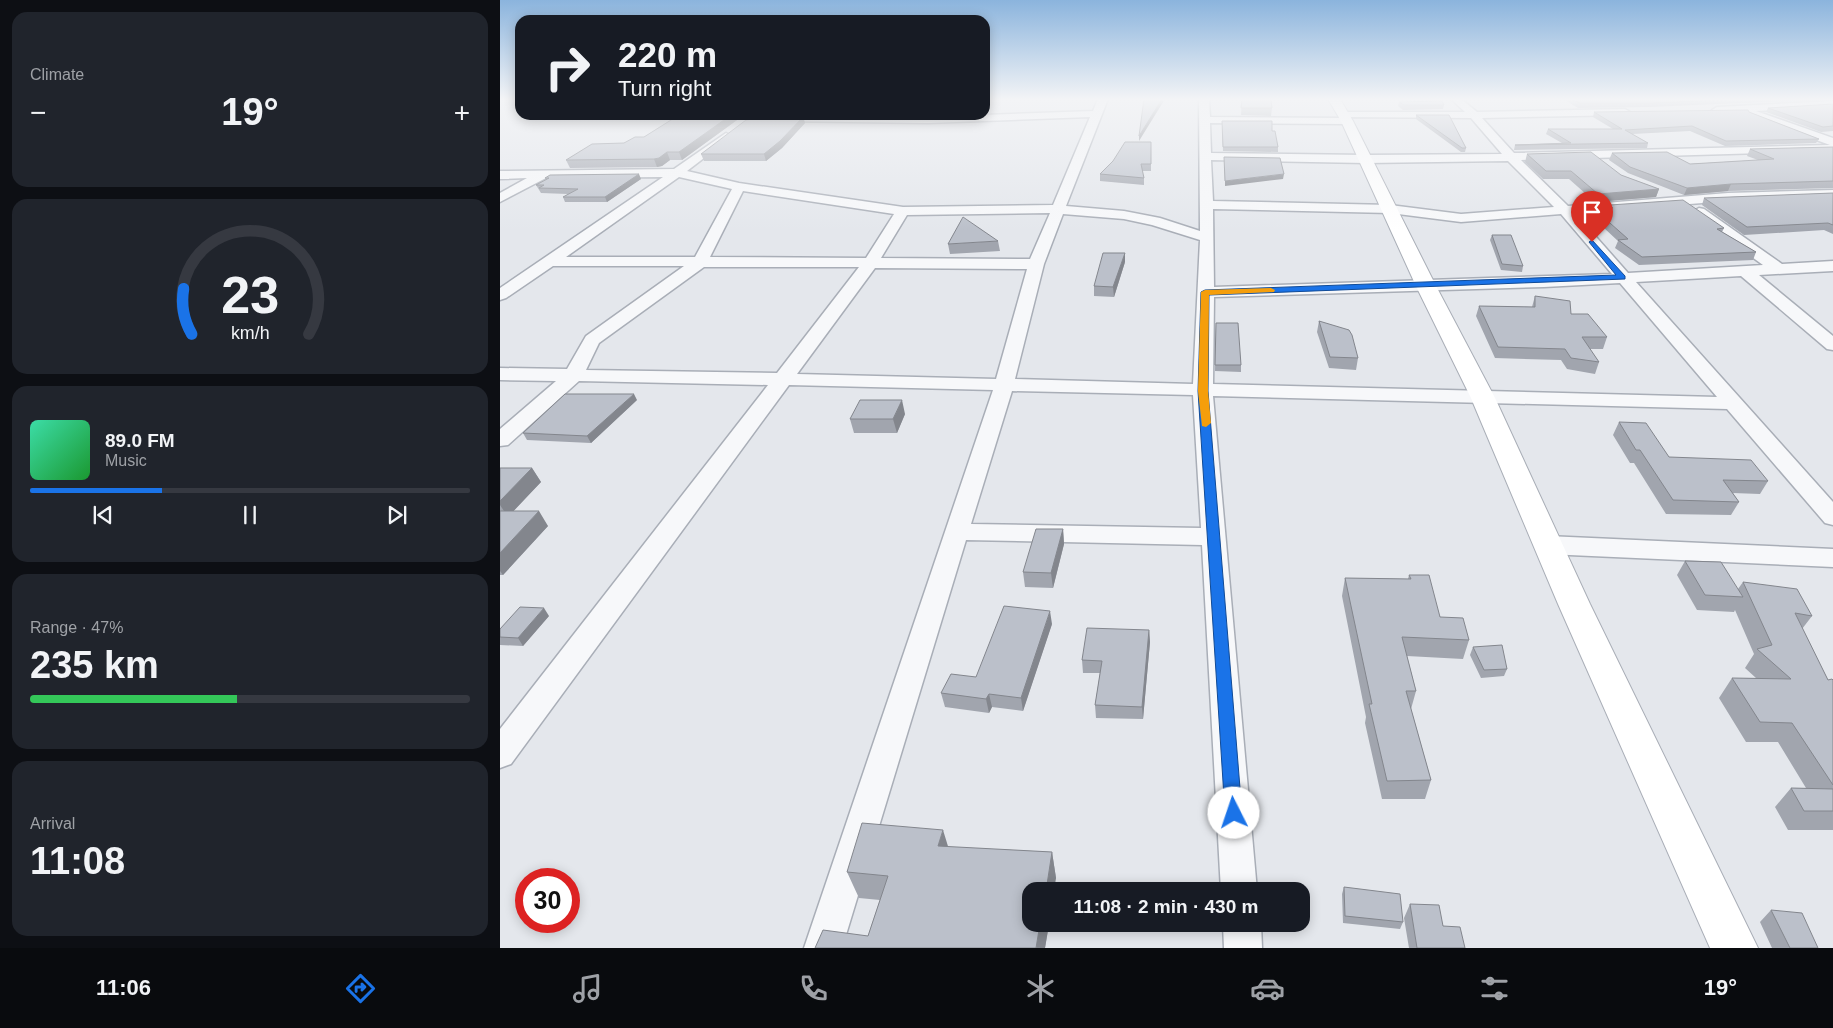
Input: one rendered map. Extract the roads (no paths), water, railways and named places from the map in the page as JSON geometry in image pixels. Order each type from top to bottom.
[{"type":"street","points":[[500,295],[677,173],[717,143]]},
{"type":"street","points":[[823,948],[1004,385],[1036,264],[1084,143]]},
{"type":"street","points":[[1205,143],[1207,238],[1203,391],[1238,882]]},
{"type":"street","points":[[1358,143],[1426,286],[1483,398],[1547,545],[1734,948]]},
{"type":"street","points":[[1498,143],[1510,158],[1562,208],[1833,517]]},
{"type":"street","points":[[1206,156],[1366,159],[1510,158],[1833,148]]},
{"type":"street","points":[[1591,154],[1610,168]]},
{"type":"street","points":[[500,175],[677,173],[739,188],[903,211],[1057,210],[1143,218],[1207,238]]},
{"type":"street","points":[[500,198],[542,175]]},
{"type":"street","points":[[500,440],[573,376],[592,340],[700,262],[739,188]]},
{"type":"street","points":[[1649,188],[1684,201],[1780,270]]},
{"type":"street","points":[[1206,205],[1390,209],[1461,218],[1562,208],[1628,206],[1764,195],[1833,194]]},
{"type":"street","points":[[500,754],[781,379],[870,264],[903,211]]},
{"type":"street","points":[[549,261],[1036,264]]},
{"type":"street","points":[[1205,292],[1622,278],[1833,266]]},
{"type":"street","points":[[1746,272],[1833,345]]},
{"type":"street","points":[[500,374],[781,379],[1734,403]]},
{"type":"street","points":[[957,532],[1214,537]]},
{"type":"street","points":[[1547,545],[1833,558]]},
{"type":"street","points":[[1242,932],[1243,948]]}]
